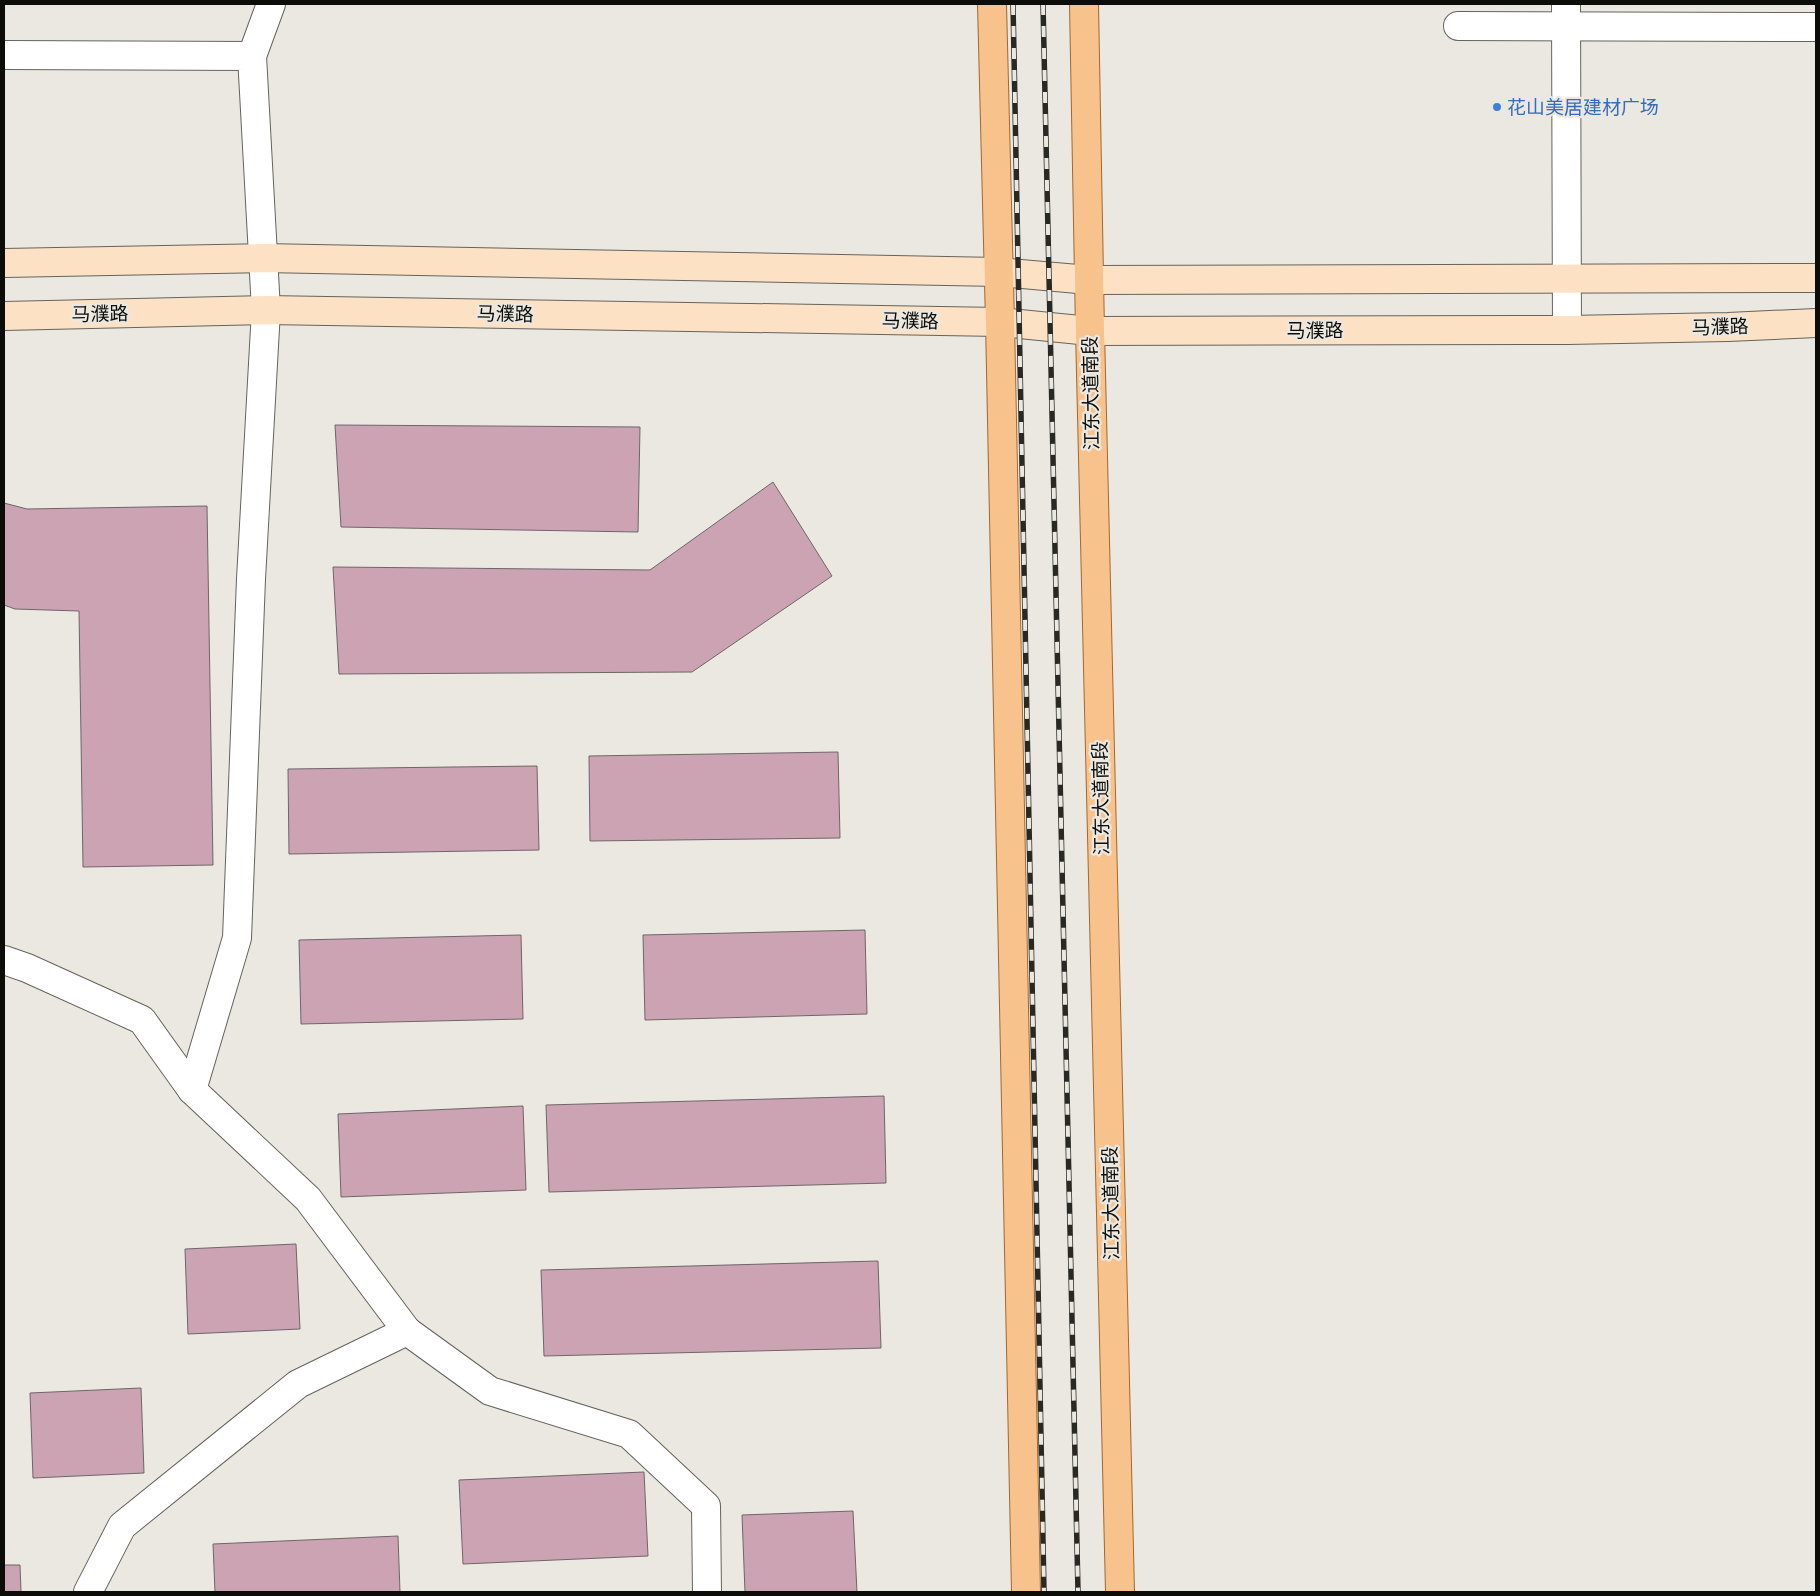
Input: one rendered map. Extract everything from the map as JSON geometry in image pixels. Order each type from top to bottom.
[{"type":"main road","points":[[992,4],[1026,1592]]},
{"type":"main road","name":"江东大道南段","points":[[1084,4],[1120,1592]]},
{"type":"main road","points":[[4,263],[263,258],[999,272],[1089,280],[1816,278]]},
{"type":"main road","name":"马濮路","points":[[4,316],[266,310],[1000,322],[1090,331],[1567,330],[1728,327],[1816,323]]},
{"type":"street","points":[[192,1090],[237,938],[250,598],[266,310],[252,56],[272,4]]},
{"type":"street","points":[[1566,15],[1567,330]]},
{"type":"street","points":[[1458,26],[1566,15],[1816,27]]},
{"type":"street","points":[[4,55],[252,56]]},
{"type":"street","points":[[4,960],[27,968],[142,1020],[192,1090],[308,1199],[407,1330],[490,1391],[628,1434],[706,1506],[707,1592]]},
{"type":"street","points":[[88,1592],[122,1526],[298,1384],[407,1330]]},
{"type":"building","points":[[335,425],[640,427],[638,532],[341,527]]},
{"type":"building","points":[[773,482],[832,576],[692,672],[339,674],[333,567],[650,570]]},
{"type":"building","points":[[4,503],[27,509],[207,506],[213,865],[83,867],[79,611],[15,609],[4,605]]},
{"type":"building","points":[[838,752],[840,838],[590,841],[589,756]]},
{"type":"building","points":[[537,766],[539,850],[289,854],[288,769]]},
{"type":"building","points":[[865,930],[867,1014],[645,1020],[643,935]]},
{"type":"building","points":[[521,935],[523,1019],[301,1024],[299,940]]},
{"type":"building","points":[[884,1096],[886,1183],[549,1192],[546,1105]]},
{"type":"building","points":[[523,1106],[526,1190],[341,1197],[338,1114]]},
{"type":"building","points":[[296,1244],[300,1329],[188,1334],[185,1249]]},
{"type":"building","points":[[878,1261],[881,1348],[544,1356],[541,1270]]},
{"type":"building","points":[[141,1388],[144,1473],[33,1478],[30,1393]]},
{"type":"building","points":[[644,1472],[648,1556],[463,1564],[459,1480]]},
{"type":"building","points":[[853,1511],[857,1592],[745,1592],[742,1515]]},
{"type":"building","points":[[398,1536],[400,1592],[215,1592],[213,1544]]},
{"type":"building","points":[[4,1565],[20,1565],[21,1592],[4,1592]]},
{"type":"railway","points":[[1013,4],[1044,1592]]},
{"type":"railway","points":[[1043,4],[1078,1592]]},
{"type":"place","name":"花山美居建材广场","points":[[1497,107]]}]
